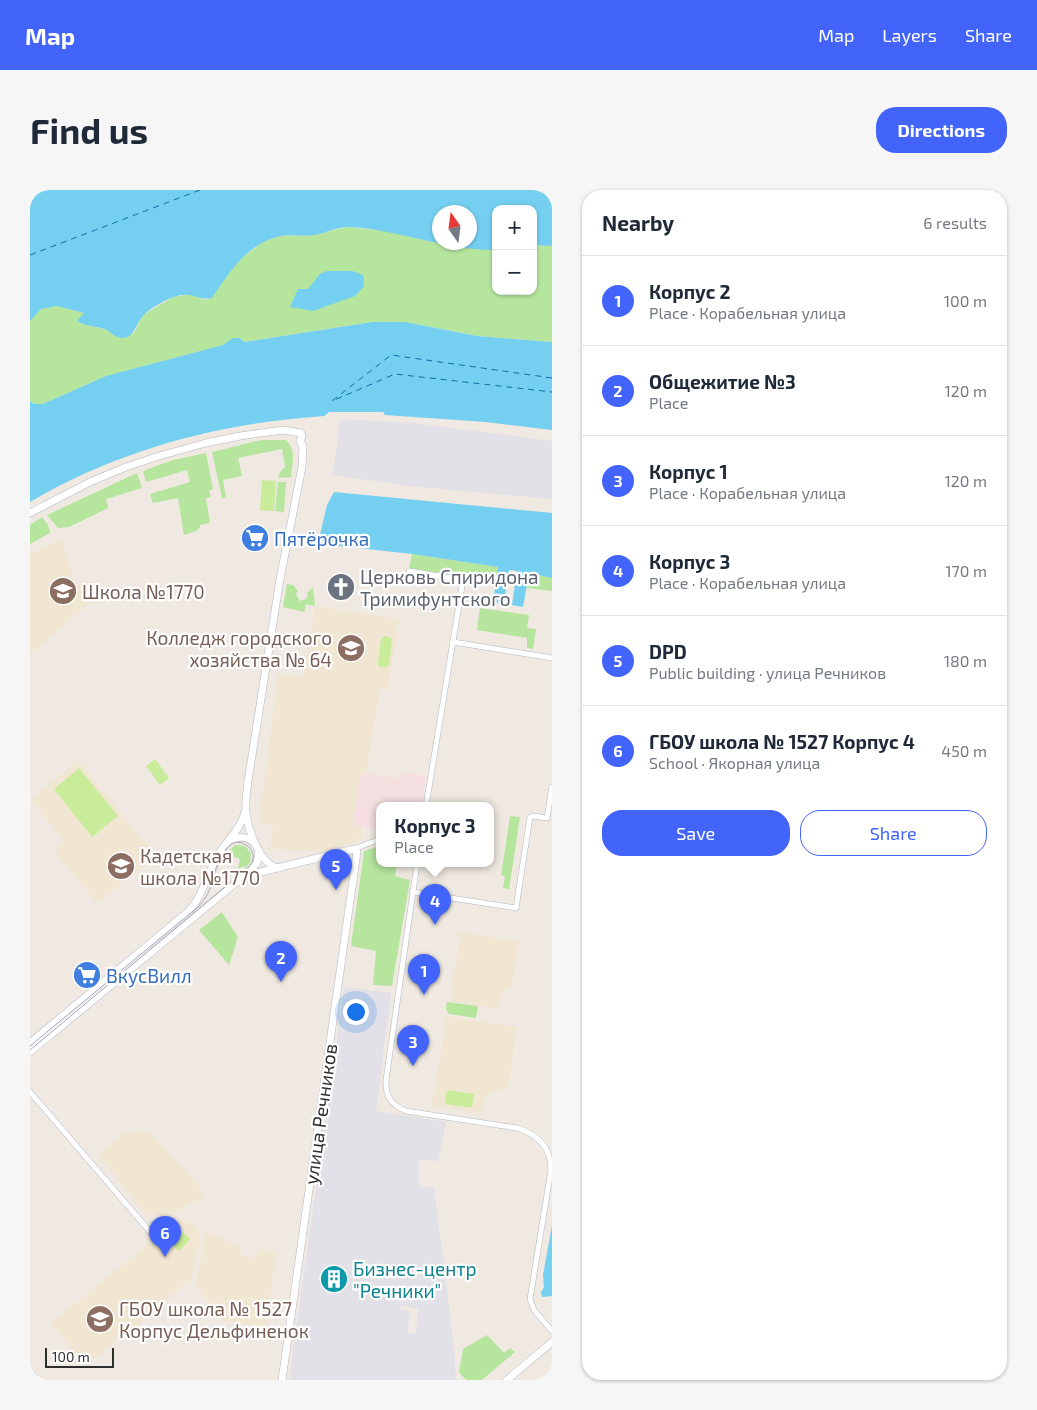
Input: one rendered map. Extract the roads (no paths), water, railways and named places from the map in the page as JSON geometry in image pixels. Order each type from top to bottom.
[{"type":"street","points":[[30,513],[90,482],[145,460],[198,445],[234,437],[274,431],[289,431],[294,432],[293,439],[300,440],[303,447],[302,468],[280,579],[248,781],[246,807],[241,825],[211,866],[199,898],[190,911],[30,1043]]},
{"type":"street","points":[[409,571],[463,580],[427,802]]},
{"type":"street","points":[[453,642],[552,658]]},
{"type":"street","points":[[412,892],[516,908],[530,817],[547,818],[552,788]]},
{"type":"street","points":[[30,1052],[255,867],[259,856],[258,848],[248,821],[246,807]]},
{"type":"street","points":[[227,843],[237,837],[252,841],[268,864],[279,868]]},
{"type":"street","points":[[235,883],[257,873],[354,849],[376,841]]},
{"type":"street","name":"улица Речников","points":[[282,1380],[357,855],[354,849]]},
{"type":"street","points":[[416,867],[386,1080],[387,1096],[397,1107],[406,1112],[517,1128],[534,1135],[544,1146],[550,1159],[551,1170],[530,1299],[534,1310],[552,1330]]},
{"type":"street","points":[[199,898],[202,904],[208,904]]},
{"type":"street","points":[[30,1092],[152,1234]]},
{"type":"street","points":[[507,1380],[552,1342]]},
{"type":"street","points":[[30,1373],[36,1380]]},
{"type":"water","points":[[30,190],[552,190],[552,246],[537,245],[537,205],[492,205],[492,250],[477,249],[477,205],[432,205],[432,242],[385,232],[348,227],[315,235],[281,236],[258,245],[240,260],[212,298],[180,295],[167,300],[146,313],[131,335],[127,337],[117,337],[107,330],[77,321],[84,313],[57,306],[41,309],[30,321]]},
{"type":"water","points":[[327,271],[352,271],[363,275],[364,286],[355,296],[313,311],[290,307],[298,289],[308,289],[320,274]]},
{"type":"water","points":[[372,322],[405,322],[477,336],[552,342],[552,430],[486,422],[385,415],[383,412],[329,412],[324,416],[247,425],[209,432],[135,453],[64,483],[30,502],[30,401],[34,404],[43,404],[106,376],[223,345],[233,338],[240,338],[244,342]]},
{"type":"water","points":[[334,492],[552,513],[552,578],[529,573],[523,607],[512,605],[517,571],[509,570],[504,604],[493,602],[498,567],[412,554],[322,544],[319,539],[327,505]]},
{"type":"water","points":[[552,1225],[552,1296],[542,1297],[541,1292],[544,1287],[543,1275]]},
{"type":"tram line","points":[[30,1046],[199,906],[207,895],[217,866],[227,848],[233,843],[241,843],[250,848],[253,858],[248,868],[30,1050]]},
{"type":"place","name":"Пятёрочка","points":[[255,538]]},
{"type":"place","name":"Церковь Спиридона Тримифунтского","points":[[341,587]]},
{"type":"place","name":"Школа №1770","points":[[63,591]]},
{"type":"place","name":"Колледж городского хозяйства № 64","points":[[351,648]]},
{"type":"place","name":"Кадетская школа №1770","points":[[121,866]]},
{"type":"place","name":"DPD","points":[[336,890]]},
{"type":"place","name":"Корпус 3","points":[[435,925]]},
{"type":"place","name":"ВкусВилл","points":[[87,975]]},
{"type":"place","name":"Общежитие №3","points":[[281,982]]},
{"type":"place","name":"Корпус 2","points":[[424,995]]},
{"type":"place","name":"Корпус 1","points":[[413,1066]]},
{"type":"place","name":"ГБОУ школа № 1527 Корпус 4","points":[[165,1257]]},
{"type":"place","name":"Бизнес-центр \"Речники\"","points":[[334,1279]]},
{"type":"place","name":"ГБОУ школа № 1527 Корпус Дельфиненок","points":[[100,1319]]}]
